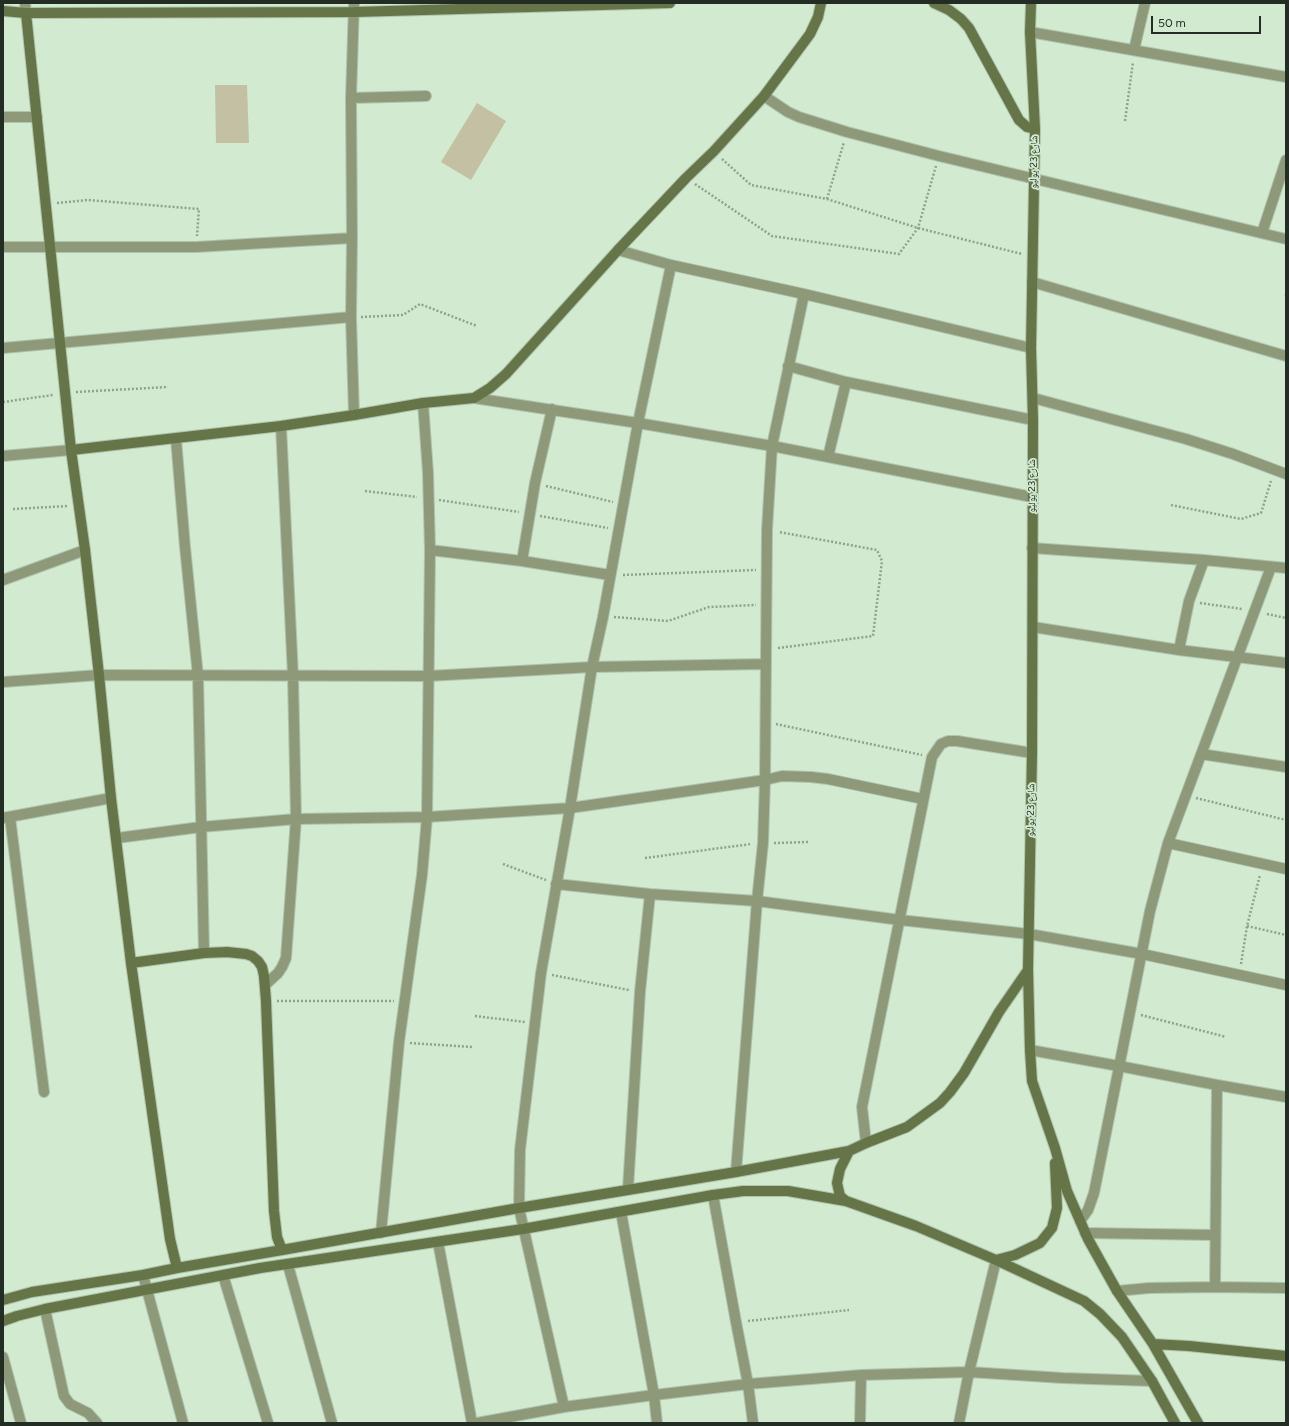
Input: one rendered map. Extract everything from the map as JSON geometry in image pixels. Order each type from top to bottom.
[{"type":"street","points":[[3,10],[25,8],[354,8],[670,3]]},
{"type":"street","points":[[474,398],[490,388],[506,374],[618,250],[686,178],[714,151],[764,96],[810,34],[818,17],[821,3]]},
{"type":"street","points":[[934,3],[949,10],[961,19],[968,28],[1019,120],[1028,127],[1035,129]]},
{"type":"street","name":"شارع 23 يوليو","points":[[1030,3],[1035,129],[1031,348],[1033,398],[1032,753],[1028,970],[1032,1081],[1055,1148]]},
{"type":"street","points":[[1134,50],[1145,3]]},
{"type":"street","points":[[25,8],[71,450],[85,550],[111,798],[131,963],[169,1233],[177,1268]]},
{"type":"street","points":[[354,8],[351,98],[351,317],[354,415]]},
{"type":"street","points":[[1030,32],[1286,77]]},
{"type":"street","points":[[351,98],[426,96]]},
{"type":"street","points":[[764,96],[788,112],[799,117],[847,132],[939,156],[1286,239]]},
{"type":"street","points":[[3,117],[36,117]]},
{"type":"street","points":[[1262,233],[1286,160]]},
{"type":"street","points":[[3,247],[196,247],[352,238]]},
{"type":"street","points":[[618,250],[671,265],[804,294],[1031,348]]},
{"type":"street","points":[[564,1407],[519,1208],[520,1150],[542,973],[592,667],[603,617],[638,423],[671,265]]},
{"type":"street","points":[[1032,282],[1286,356]]},
{"type":"street","points":[[736,1172],[757,901],[764,843],[767,530],[772,446],[804,294]]},
{"type":"street","points":[[3,348],[351,317]]},
{"type":"street","points":[[788,366],[846,382],[1033,420]]},
{"type":"street","points":[[828,457],[846,382]]},
{"type":"street","points":[[3,456],[176,439],[281,426],[423,403],[474,398],[552,409],[772,446],[1032,498]]},
{"type":"street","points":[[1033,398],[1186,439],[1233,454],[1286,474]]},
{"type":"street","points":[[381,1233],[399,1042],[422,875],[427,817],[430,550],[429,498],[423,403]]},
{"type":"street","points":[[522,561],[535,483],[552,409]]},
{"type":"street","points":[[265,985],[278,973],[286,958],[296,819],[293,676],[281,426]]},
{"type":"street","points":[[176,439],[198,676],[204,953]]},
{"type":"street","points":[[1032,548],[1204,560],[1286,568]]},
{"type":"street","points":[[3,580],[85,550]]},
{"type":"street","points":[[430,550],[522,561],[610,575]]},
{"type":"street","points":[[1179,650],[1189,601],[1204,560]]},
{"type":"street","points":[[1080,1221],[1088,1210],[1094,1193],[1150,911],[1168,843],[1270,567]]},
{"type":"street","points":[[1033,627],[1236,658],[1286,662]]},
{"type":"street","points":[[3,682],[99,675],[428,676],[592,667],[766,664]]},
{"type":"street","points":[[866,1142],[862,1107],[932,757],[941,744],[948,741],[957,741],[1032,753]]},
{"type":"street","points":[[1201,754],[1286,767]]},
{"type":"street","points":[[117,838],[201,827],[296,819],[427,817],[570,808],[765,780],[782,776],[811,777],[846,782],[924,799]]},
{"type":"street","points":[[44,1092],[7,817],[111,798]]},
{"type":"street","points":[[1168,843],[1286,869]]},
{"type":"street","points":[[556,884],[650,894],[757,901],[900,920],[1029,934],[1142,954],[1286,985]]},
{"type":"street","points":[[628,1189],[640,992],[650,894]]},
{"type":"street","points":[[131,963],[204,953],[232,953],[252,956],[262,967],[266,1001],[274,1211],[278,1237],[282,1250]]},
{"type":"street","points":[[3,1300],[32,1292],[143,1275],[628,1189],[736,1172],[848,1151],[866,1142],[907,1127],[935,1107],[950,1092],[964,1073],[999,1012],[1028,970]]},
{"type":"street","points":[[1030,1050],[1217,1086],[1286,1097]]},
{"type":"street","points":[[1215,1287],[1217,1086]]},
{"type":"street","points":[[1055,1148],[1067,1191],[1086,1233],[1117,1292],[1154,1344],[1198,1423]]},
{"type":"street","points":[[996,1260],[1015,1255],[1040,1243],[1052,1228],[1057,1208],[1055,1148]]},
{"type":"street","points":[[846,1201],[840,1196],[837,1183],[840,1169],[848,1151]]},
{"type":"street","points":[[3,1321],[45,1309],[260,1268],[523,1229],[713,1195],[743,1191],[776,1191],[807,1194],[846,1201],[916,1226],[996,1260],[1084,1301],[1100,1314],[1122,1337],[1152,1382],[1175,1423]]},
{"type":"street","points":[[713,1195],[748,1384],[753,1423]]},
{"type":"street","points":[[621,1212],[654,1395],[657,1423]]},
{"type":"street","points":[[1086,1233],[1215,1235]]},
{"type":"street","points":[[438,1242],[472,1423]]},
{"type":"street","points":[[959,1423],[969,1372],[996,1260]]},
{"type":"street","points":[[288,1265],[332,1423]]},
{"type":"street","points":[[143,1275],[182,1423]]},
{"type":"street","points":[[223,1275],[268,1423]]},
{"type":"street","points":[[1117,1292],[1149,1288],[1286,1288]]},
{"type":"street","points":[[45,1309],[64,1396],[70,1404],[88,1413],[97,1423]]},
{"type":"street","points":[[1154,1344],[1286,1356]]},
{"type":"street","points":[[3,1357],[21,1423]]},
{"type":"street","points":[[477,1423],[564,1407],[654,1395],[748,1384],[861,1374],[969,1372],[1152,1382]]},
{"type":"street","points":[[860,1423],[861,1374]]},
{"type":"path","points":[[1125,121],[1134,50]]},
{"type":"path","points":[[827,199],[847,132]]},
{"type":"path","points":[[714,151],[751,185],[827,199],[918,228],[1032,257]]},
{"type":"path","points":[[686,178],[772,236],[899,254],[918,228],[939,156]]},
{"type":"path","points":[[46,203],[88,200],[199,209],[196,247]]},
{"type":"path","points":[[351,317],[403,315],[420,304],[477,326]]},
{"type":"path","points":[[3,402],[66,393],[168,387]]},
{"type":"path","points":[[1171,505],[1241,519],[1261,513],[1274,469]]},
{"type":"path","points":[[535,483],[623,504]]},
{"type":"path","points":[[365,491],[429,498],[618,530]]},
{"type":"path","points":[[13,509],[78,505]]},
{"type":"path","points":[[765,649],[873,636],[882,561],[877,550],[767,530]]},
{"type":"path","points":[[610,575],[767,569]]},
{"type":"path","points":[[1189,601],[1286,618]]},
{"type":"path","points":[[603,617],[668,621],[709,606],[766,605]]},
{"type":"path","points":[[766,722],[932,757]]},
{"type":"path","points":[[1186,796],[1286,820]]},
{"type":"path","points":[[645,858],[764,843],[808,842]]},
{"type":"path","points":[[503,864],[556,884]]},
{"type":"path","points":[[1240,974],[1247,926],[1263,864]]},
{"type":"path","points":[[1247,926],[1286,935]]},
{"type":"path","points":[[542,973],[640,992]]},
{"type":"path","points":[[266,1001],[405,1001]]},
{"type":"path","points":[[1131,1012],[1226,1037]]},
{"type":"path","points":[[475,1016],[535,1023]]},
{"type":"path","points":[[399,1042],[473,1047]]},
{"type":"path","points":[[736,1322],[848,1310]]},
{"type":"shaded area","points":[[215,85],[247,85],[249,143],[216,143]]},
{"type":"shaded area","points":[[477,103],[506,121],[471,180],[441,162]]}]
